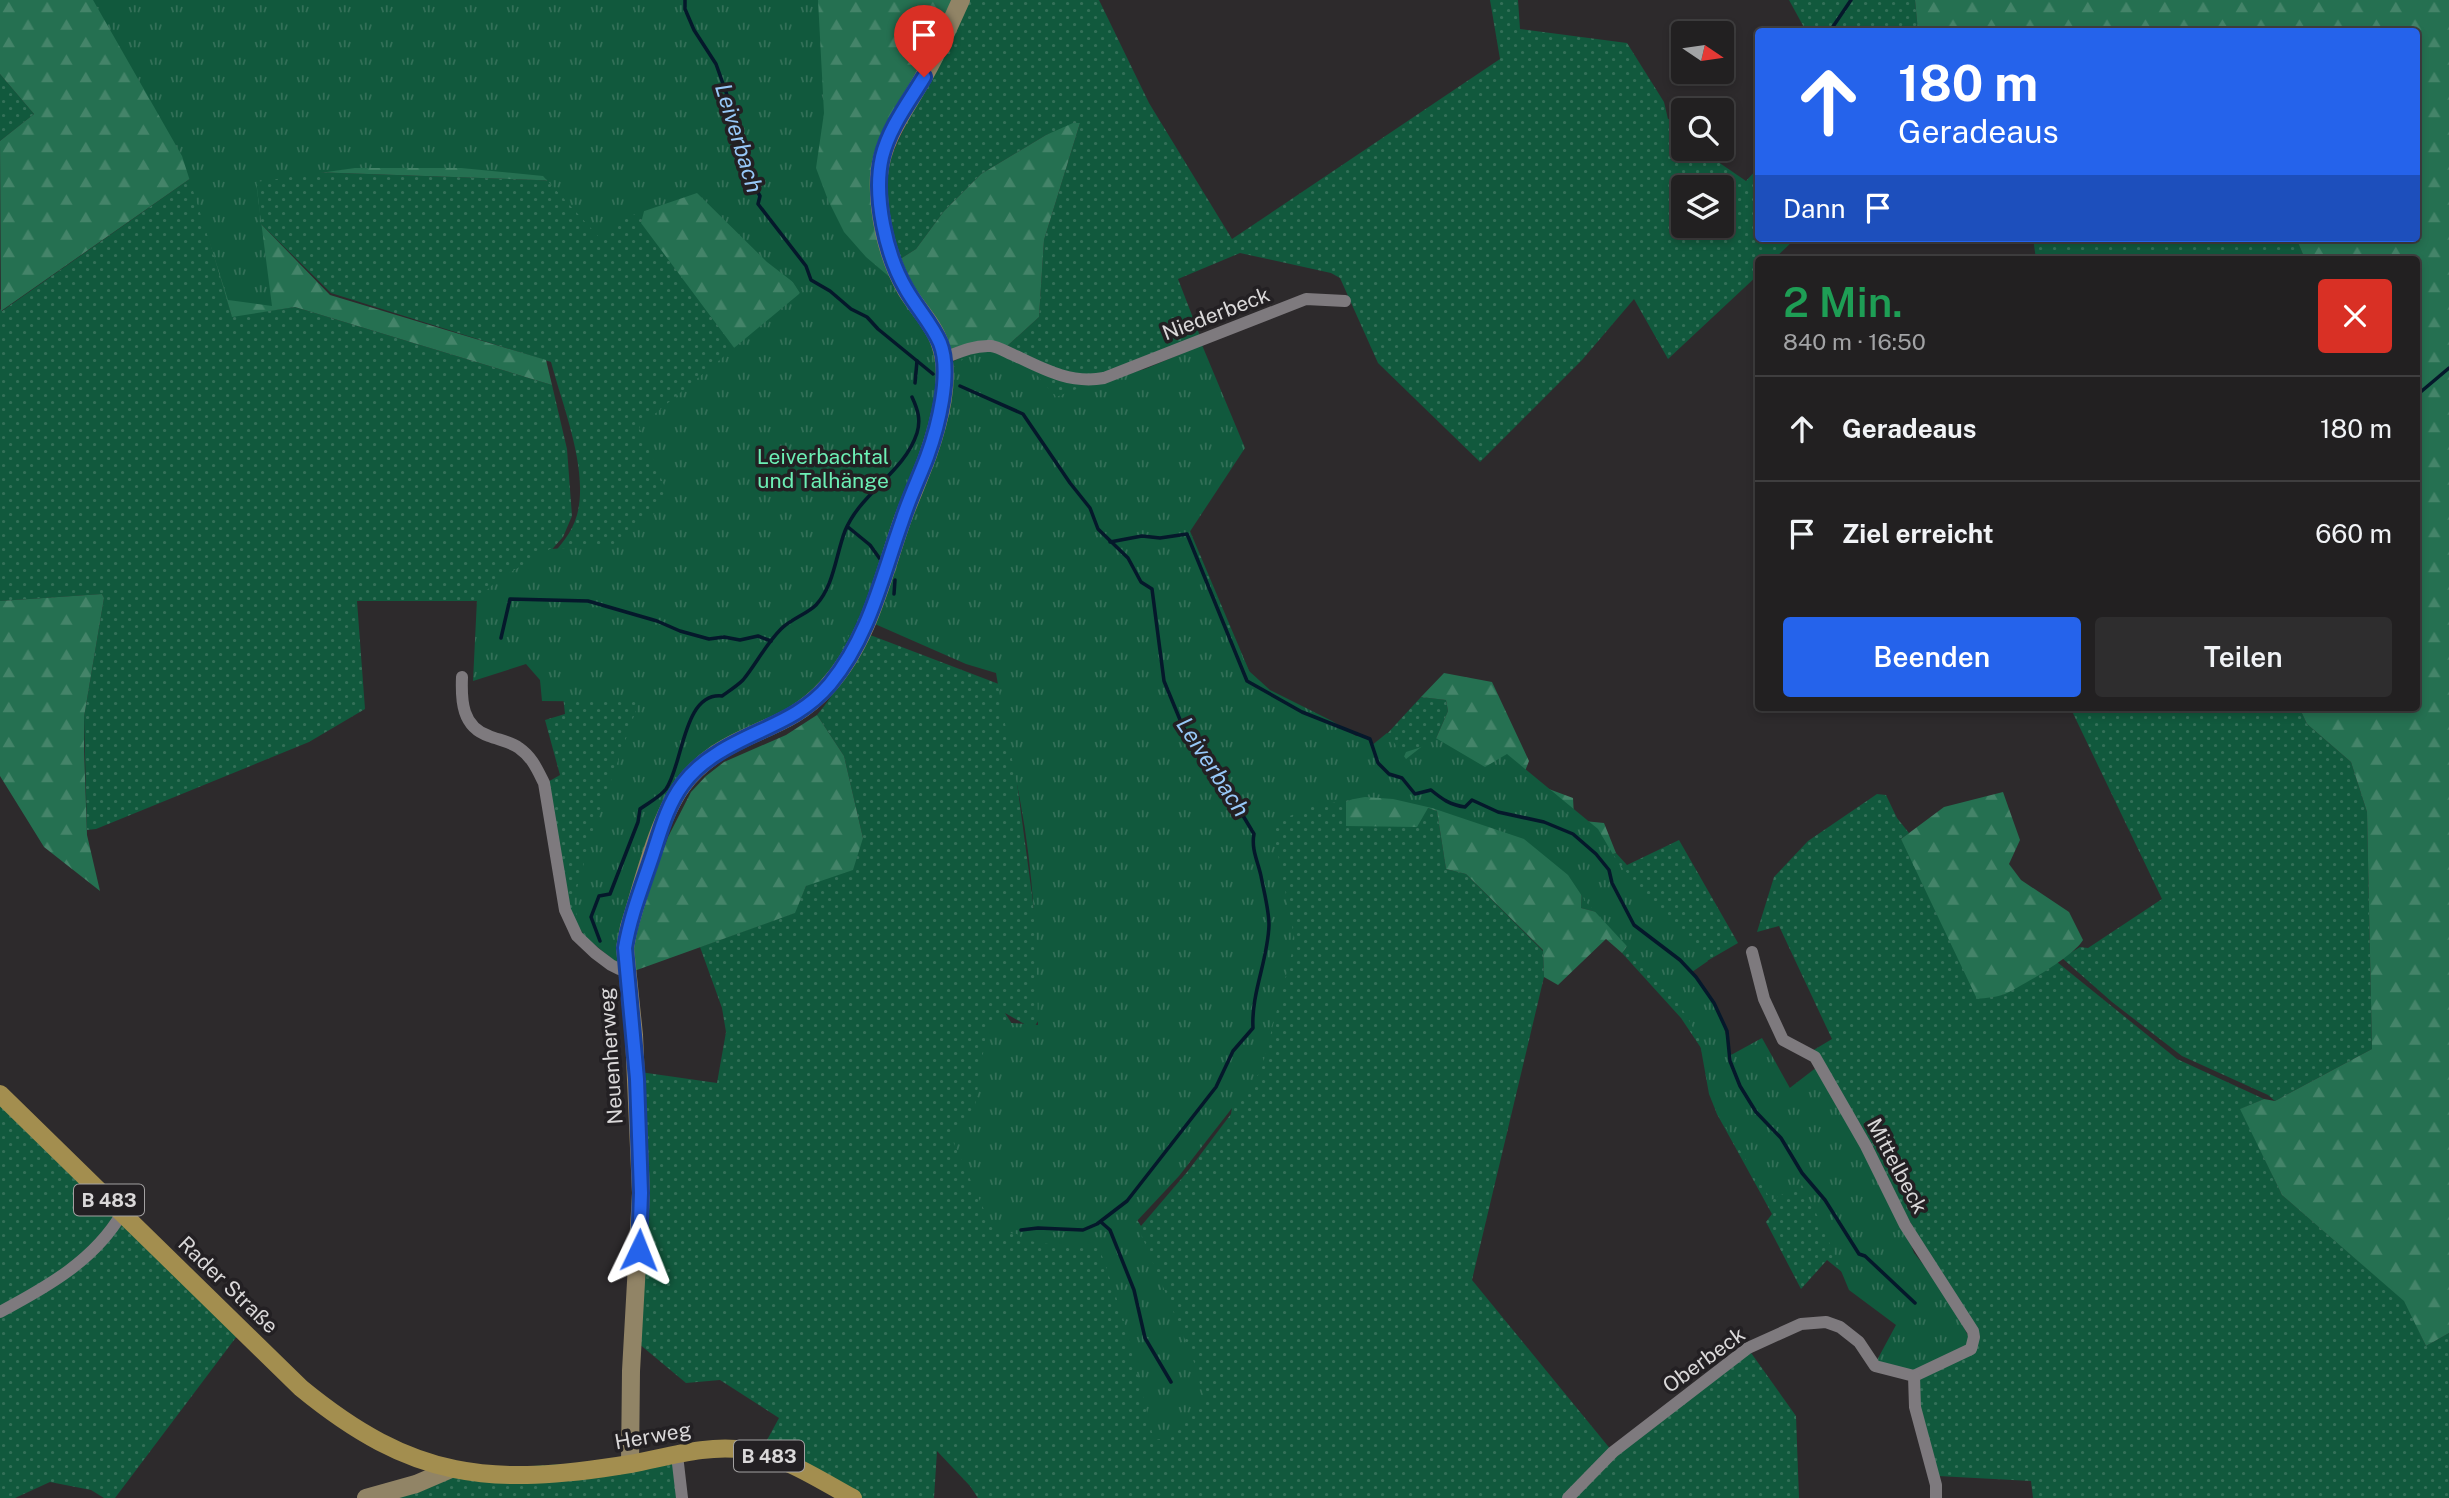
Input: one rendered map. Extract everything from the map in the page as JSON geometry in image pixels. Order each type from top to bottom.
[{"type":"main road","name":"Rader Straße","points":[[0,1094],[301,1388],[335,1416],[398,1453],[451,1469]]},
{"type":"main road","name":"Herweg","points":[[451,1469],[511,1476],[567,1472],[726,1448],[761,1453],[794,1465],[853,1498]]},
{"type":"street","points":[[626,969],[625,948],[629,927],[671,804],[682,785],[719,752],[801,711],[828,687],[855,646],[886,575],[901,522],[928,454],[944,385],[944,358],[940,342],[905,288],[891,256],[881,208],[880,175],[882,156],[891,134],[924,77],[961,0]]},
{"type":"street","name":"Niederbeck","points":[[944,358],[969,348],[994,346],[1064,377],[1091,380],[1104,378],[1306,299],[1345,301]]},
{"type":"street","name":"Neuenherweg","points":[[462,677],[461,704],[471,725],[482,734],[517,746],[535,764],[544,783],[565,910],[578,936],[611,965],[626,969],[634,1035],[641,1193],[631,1371],[630,1464]]},
{"type":"street","name":"Mittelbeck","points":[[1752,952],[1764,999],[1783,1040],[1815,1057],[1866,1146],[1905,1225],[1973,1331],[1971,1349],[1914,1377]]},
{"type":"street","points":[[0,1312],[83,1261],[100,1246],[122,1213]]},
{"type":"street","name":"Oberbeck","points":[[1568,1498],[1613,1452],[1748,1348],[1801,1324],[1826,1322],[1840,1327],[1859,1342],[1875,1367],[1914,1377]]},
{"type":"street","points":[[1914,1377],[1915,1407],[1936,1485],[1936,1498]]},
{"type":"street","points":[[677,1454],[682,1498]]},
{"type":"street","points":[[366,1498],[416,1484],[451,1469]]},
{"type":"green space","points":[[0,0],[662,0],[696,132],[807,304],[738,353],[641,223],[651,184],[255,170],[261,224],[330,295],[546,360],[552,385],[295,307],[232,317],[191,178],[1,311],[0,141],[34,114],[0,74]]},
{"type":"green space","name":"Leiverbachtal und Talhänge","points":[[93,0],[818,0],[824,113],[816,168],[844,232],[866,257],[892,279],[933,344],[935,367],[954,367],[971,352],[992,347],[1028,365],[1056,397],[1092,383],[1145,369],[1202,345],[1245,448],[1189,533],[1233,640],[1234,637],[1249,671],[1270,690],[1356,736],[1367,736],[1371,746],[1387,733],[1406,759],[1434,737],[1485,767],[1507,754],[1598,829],[1618,863],[1708,961],[1692,972],[1721,1016],[1731,1055],[1762,1038],[1791,1090],[1820,1068],[1914,1253],[1945,1291],[1974,1347],[1911,1374],[1876,1362],[1896,1325],[1849,1290],[1802,1185],[1771,1200],[1717,1114],[1709,1094],[1699,1038],[1669,986],[1637,957],[1586,902],[1568,875],[1524,839],[1432,808],[1393,799],[1365,797],[1310,807],[1272,824],[1295,941],[1261,1071],[1179,1176],[1136,1222],[1193,1359],[1204,1398],[1173,1437],[1154,1440],[1123,1317],[1099,1247],[1043,1243],[1017,1234],[1001,1232],[990,1223],[950,1135],[975,1106],[988,1021],[1038,1025],[1036,940],[1029,856],[996,673],[966,664],[859,617],[839,654],[805,699],[680,775],[672,785],[630,900],[621,961],[616,962],[590,941],[581,928],[573,903],[592,834],[639,702],[542,701],[540,680],[526,664],[473,681],[477,599],[499,579],[550,549],[618,545],[654,514],[667,492],[639,427],[802,289],[767,262],[697,193],[627,217],[599,237],[543,176],[461,168],[355,168],[256,182],[272,306],[228,300],[182,156]]},
{"type":"green space","points":[[719,0],[953,0],[878,155],[904,294],[842,276]]},
{"type":"green space","points":[[967,0],[1099,0],[1149,103],[1232,239],[1500,59],[1490,0],[1518,0],[1520,29],[1627,43],[1664,102],[1668,119],[1671,118],[1671,161],[1717,161],[1746,181],[1755,171],[1755,242],[1792,242],[1777,256],[1755,256],[1755,278],[1668,359],[1634,299],[1582,360],[1480,462],[1378,363],[1340,278],[1331,273],[1240,253],[1178,279],[1200,336],[1091,378],[1056,372],[1006,347],[1039,317],[1044,240],[1080,123],[1046,135],[981,174],[944,211],[916,249],[897,261],[883,177]]},
{"type":"green space","points":[[1789,0],[1915,0],[1918,28],[1804,28]]},
{"type":"green space","points":[[1915,0],[2449,0],[2449,1333],[2426,1346],[2404,1301],[2282,1195],[2240,1109],[2264,1099],[2275,1101],[2372,1049],[2367,812],[2351,762],[2307,724],[2301,711],[2420,711],[2420,256],[2304,256],[2298,242],[2420,242],[2420,28],[1918,28]]},
{"type":"green space","points":[[0,74],[34,114],[0,141]]},
{"type":"green space","points":[[1073,123],[1080,123],[1044,240],[1039,317],[1006,347],[949,350],[897,261],[916,249],[944,211],[981,174],[1046,135]]},
{"type":"green space","points":[[696,132],[940,365],[869,607],[822,687],[695,763],[592,947],[566,908],[546,783],[560,775],[545,720],[565,714],[548,560],[572,528],[580,497],[580,478],[573,438],[551,362],[331,293],[261,224],[254,170],[652,184]]},
{"type":"green space","points":[[191,178],[232,316],[295,307],[552,385],[567,449],[572,516],[563,537],[546,556],[478,601],[357,601],[365,709],[309,742],[96,829],[87,830],[84,717],[104,598],[102,594],[0,601],[0,309],[2,311]]},
{"type":"green space","points":[[2034,242],[2298,242],[2304,256],[2036,256]]},
{"type":"green space","points":[[994,350],[1055,379],[1124,375],[1261,699],[1374,748],[1421,697],[1446,700],[1448,711],[1434,743],[1428,808],[1437,811],[1446,869],[1466,874],[1543,951],[1544,977],[1472,1280],[1612,1451],[1565,1498],[978,1498],[937,1451],[934,1498],[857,1498],[761,1451],[779,1418],[720,1380],[686,1383],[638,1343],[640,1072],[717,1083],[726,1032],[722,1008],[700,947],[794,913],[806,886],[863,838],[844,756],[817,715],[838,686],[865,633],[1004,686],[1047,1007],[1033,1029],[1005,1013],[1141,1226],[1188,1171],[1231,1114],[1267,887],[1215,749],[948,390],[952,362],[971,352]]},
{"type":"green space","points":[[102,594],[104,598],[84,717],[87,835],[100,891],[44,847],[0,776],[0,601]]},
{"type":"green space","points":[[1444,673],[1492,682],[1529,761],[1522,779],[1573,798],[1574,816],[1584,821],[1604,823],[1616,853],[1592,861],[1582,884],[1581,908],[1608,915],[1628,945],[1622,953],[1606,939],[1558,985],[1544,977],[1543,950],[1466,874],[1446,869],[1437,811],[1428,808],[1417,827],[1346,826],[1346,802],[1368,791],[1391,787],[1406,752],[1434,743],[1448,711],[1446,700],[1421,697]]},
{"type":"green space","points":[[2072,711],[2301,711],[2307,724],[2351,762],[2367,812],[2372,1049],[2275,1101],[2268,1095],[2182,1056],[2112,1002],[2062,958],[2080,947],[2088,948],[2162,899]]},
{"type":"green space","points":[[817,715],[844,756],[863,838],[853,870],[806,886],[795,913],[634,971],[634,929],[668,837],[691,792],[724,762],[786,735]]},
{"type":"green space","points":[[2003,792],[2020,840],[2009,864],[2021,880],[2069,912],[2083,940],[2059,962],[2023,984],[2002,995],[1977,999],[1901,839],[1944,807]]},
{"type":"green space","points":[[1877,794],[1886,795],[1897,818],[1909,833],[1901,839],[2002,995],[2057,962],[2177,1059],[2264,1099],[2241,1109],[2282,1195],[2405,1301],[2426,1346],[2449,1333],[2449,1498],[2033,1498],[2031,1481],[1938,1476],[1914,1382],[1972,1350],[1963,1314],[1812,1051],[1832,1039],[1779,926],[1757,932],[1774,877],[1808,841]]},
{"type":"green space","points":[[1679,840],[1738,943],[1688,972],[1761,1110],[1817,1067],[1852,1280],[1827,1260],[1801,1289],[1766,1222],[1772,1214],[1717,1114],[1701,1048],[1681,1018],[1622,953],[1628,945],[1608,915],[1581,908],[1582,884],[1592,861],[1616,853],[1627,865]]},
{"type":"green space","points":[[0,1096],[240,1332],[115,1498],[104,1498],[91,1490],[50,1482],[15,1498],[0,1498]]},
{"type":"green space","points":[[1749,1350],[1796,1416],[1799,1498],[1570,1498],[1582,1484]]},
{"type":"green space","points":[[675,1457],[680,1498],[373,1498],[453,1471]]},
{"type":"waterway","name":"Leiverbach","points":[[685,0],[685,9],[694,30],[716,64],[737,123],[739,143],[750,163],[754,186],[760,196],[758,204],[806,266],[811,280],[830,291],[851,309],[867,317],[933,374]]},
{"type":"waterway","points":[[1832,28],[1851,0]]},
{"type":"waterway","points":[[915,383],[917,361]]},
{"type":"waterway","points":[[2420,392],[2449,368]]},
{"type":"waterway","name":"Leiverbach","points":[[960,386],[1023,414],[1090,508],[1098,529],[1128,558],[1141,582],[1152,589],[1164,681],[1183,727],[1203,757],[1231,787],[1236,804],[1254,834],[1254,850],[1269,919],[1253,1028],[1233,1051],[1216,1087],[1127,1201],[1097,1224],[1083,1230],[1021,1230]]},
{"type":"waterway","points":[[600,941],[591,917],[599,896],[610,894],[638,822],[640,809],[666,789],[672,778],[692,717],[699,705],[709,698],[722,696],[741,682],[781,629],[816,605],[822,597],[831,579],[845,531],[852,517],[903,460],[911,447],[919,424],[912,397]]},
{"type":"waterway","points":[[848,527],[870,545],[880,559]]},
{"type":"waterway","points":[[1110,542],[1142,536],[1160,538],[1187,534],[1247,681],[1302,712],[1370,739],[1378,763],[1389,774],[1402,778],[1415,794],[1431,790],[1455,805],[1465,807],[1472,800],[1498,812],[1544,822],[1573,834],[1596,854],[1609,870],[1612,883],[1634,925],[1680,960],[1714,1003],[1727,1031],[1730,1061],[1740,1086],[1756,1112],[1781,1138],[1802,1173],[1825,1200],[1859,1254],[1865,1256],[1915,1303]]},
{"type":"waterway","points":[[894,594],[895,580]]},
{"type":"waterway","points":[[501,638],[510,599],[588,601],[709,639],[724,637],[740,640],[758,636],[771,641]]},
{"type":"waterway","points":[[1101,1222],[1110,1230],[1134,1290],[1145,1338],[1171,1382]]},
{"type":"route","points":[[639,1250],[641,1193],[637,1079],[625,948],[629,927],[660,834],[671,804],[682,785],[698,768],[719,752],[801,711],[828,687],[840,671],[855,646],[886,575],[901,522],[928,454],[940,407],[944,385],[944,358],[940,342],[905,288],[891,256],[879,193],[882,156],[891,134],[924,77]]}]
